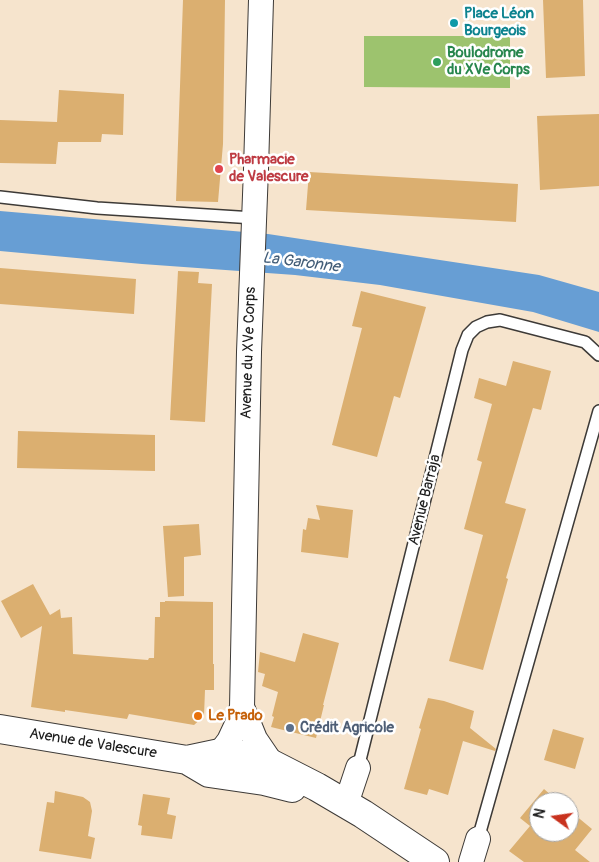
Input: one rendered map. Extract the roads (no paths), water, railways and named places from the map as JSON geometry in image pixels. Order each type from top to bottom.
[{"type":"main road","name":"Avenue de Valescure","points":[[0,729],[202,760],[242,755],[272,764],[317,787],[363,814],[435,862]]},
{"type":"main road","name":"Avenue de Valescure","points":[[202,760],[208,773],[264,781],[291,788],[317,787]]},
{"type":"street","name":"Avenue du XVe Corps","points":[[202,760],[229,741],[242,707],[246,467],[261,0]]},
{"type":"street","name":"Avenue du XVe Corps","points":[[242,707],[255,739],[272,764]]},
{"type":"street","name":"Avenue Barraja","points":[[346,804],[358,768]]},
{"type":"street","points":[[471,862],[478,839]]},
{"type":"lane","points":[[0,197],[254,224]]},
{"type":"lane","name":"Avenue Barraja","points":[[358,768],[462,350],[468,335],[476,327],[487,322],[500,320],[585,342],[599,355]]},
{"type":"lane","points":[[478,839],[599,411]]},
{"type":"water","name":"La Garonne","points":[[0,211],[268,234],[539,275],[599,292],[599,332],[533,312],[380,285],[295,275],[0,251]]},
{"type":"place","name":"Place Léon Bourgeois","points":[[454,23]]},
{"type":"place","name":"Boulodrome du XVe Corps","points":[[437,62]]},
{"type":"place","name":"Pharmacie de Valescure","points":[[219,169]]},
{"type":"place","name":"Le Prado","points":[[198,716]]},
{"type":"place","name":"Crédit Agricole","points":[[290,728]]}]
